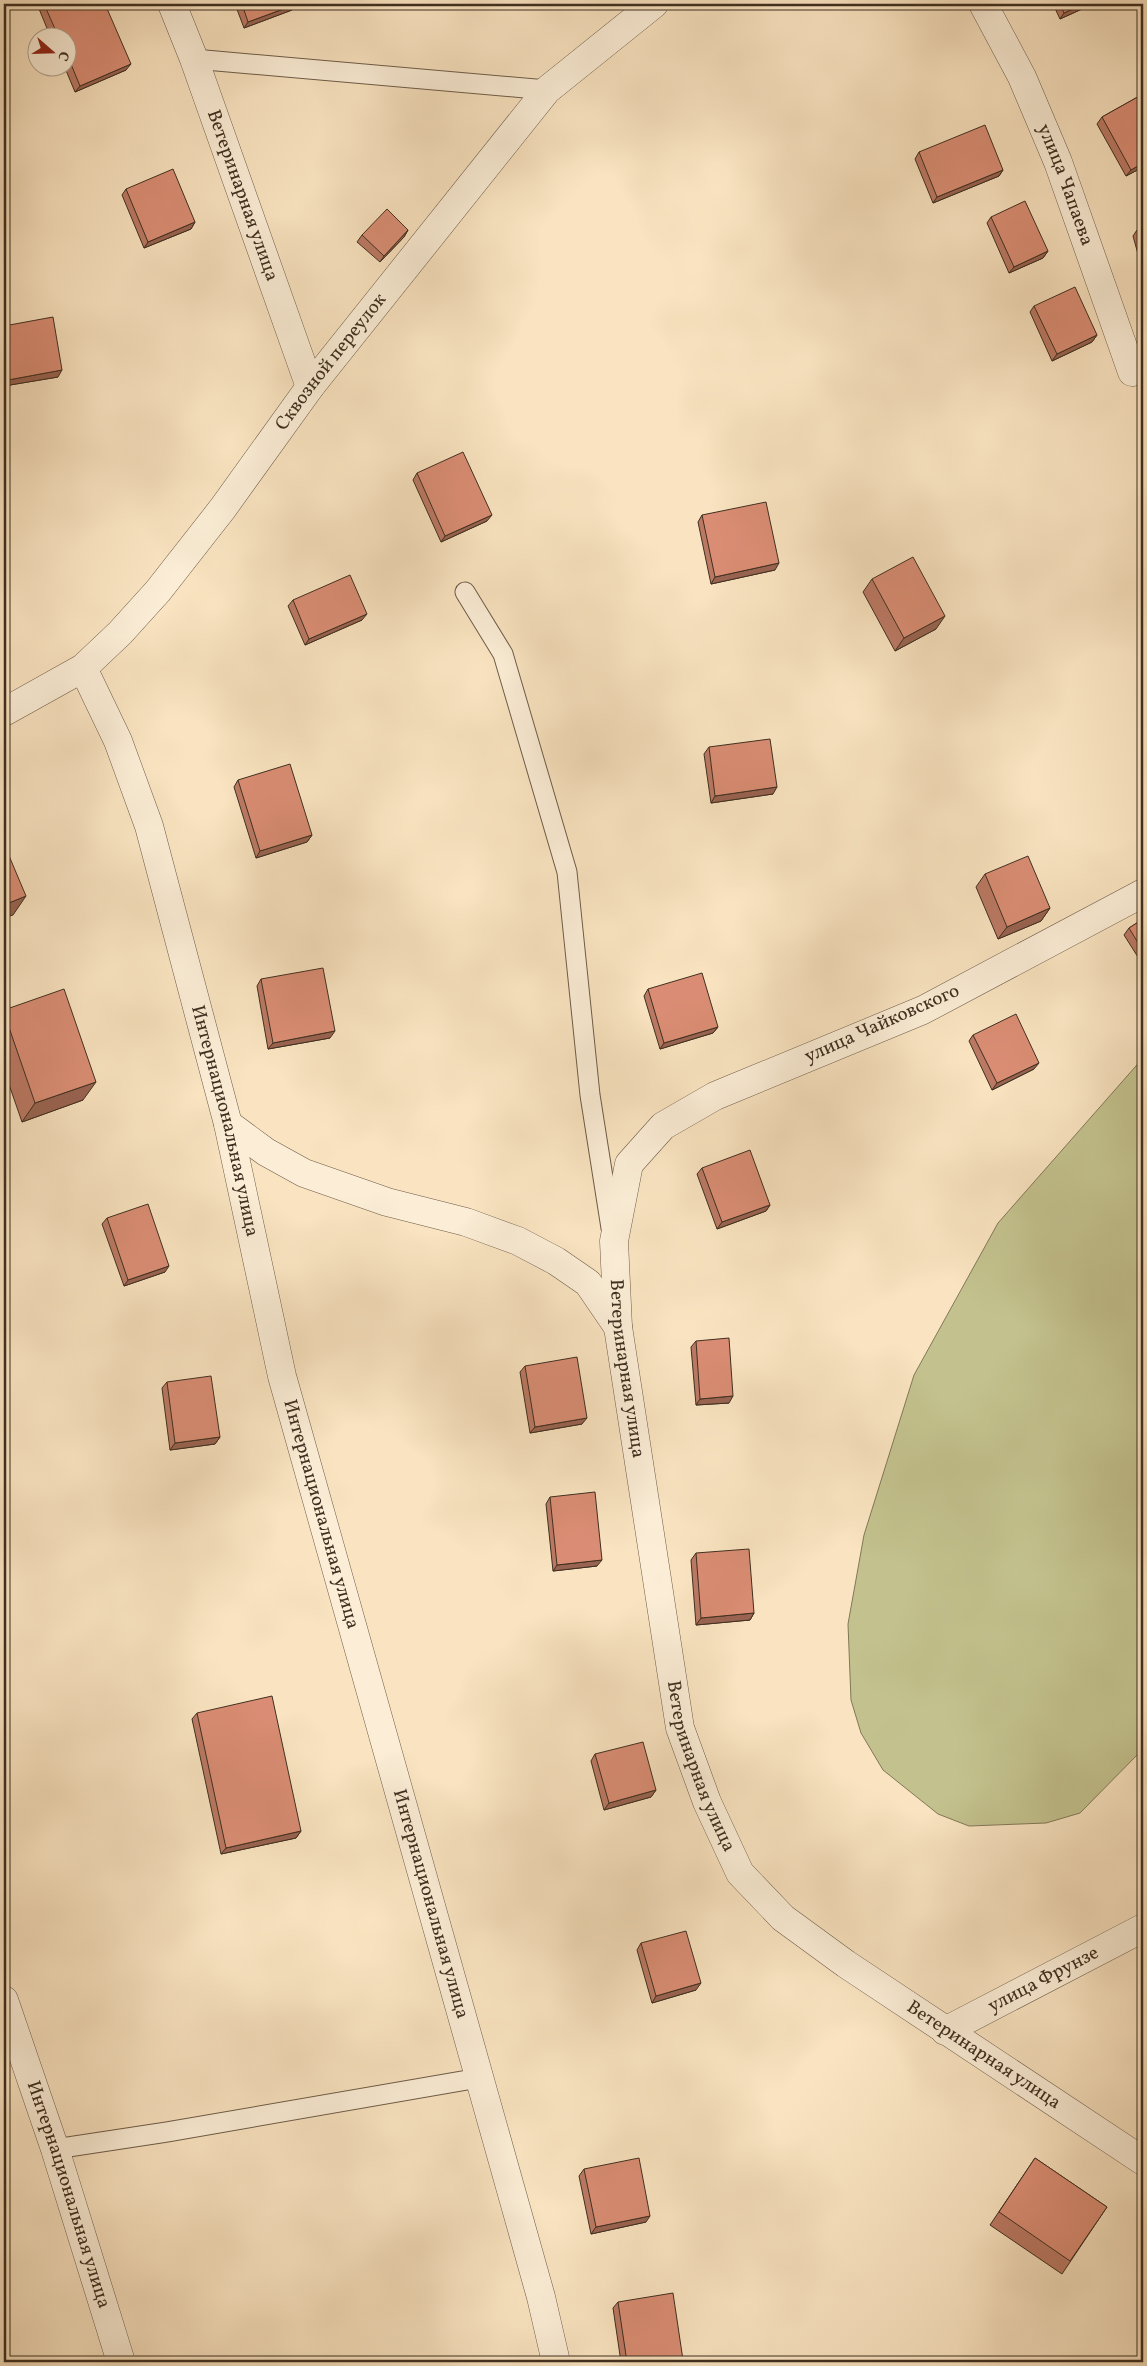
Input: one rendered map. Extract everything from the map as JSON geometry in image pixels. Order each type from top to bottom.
[{"type":"street","name":"Ветеринарная улица","points":[[172,4],[194,59],[310,387]]},
{"type":"street","name":"Сквозной переулок","points":[[4,712],[83,668],[120,633],[158,591],[223,508],[310,387],[546,90],[654,4]]},
{"type":"street","name":"улица Чапаева","points":[[983,4],[1022,77],[1058,162],[1132,372]]},
{"type":"street","name":"Интернациональная улица","points":[[83,668],[118,741],[149,826],[228,1124],[282,1376],[541,2297],[556,2362]]},
{"type":"street","name":"улица Чайковского","points":[[629,1164],[663,1126],[715,1096],[923,1010],[1143,893]]},
{"type":"street","points":[[228,1124],[266,1152],[304,1174],[387,1202],[466,1222],[518,1241],[541,1253],[588,1283],[618,1327]]},
{"type":"street","name":"Ветеринарная улица","points":[[629,1164],[614,1241],[618,1327],[680,1728],[711,1811],[740,1873],[783,1918],[846,1964],[1143,2161]]},
{"type":"street","name":"улица Фрунзе","points":[[945,2031],[1143,1928]]},
{"type":"street","name":"Интернациональная улица","points":[[4,2000],[55,2149],[121,2362]]},
{"type":"lane","points":[[194,59],[546,90]]},
{"type":"lane","points":[[464,592],[503,654],[567,872],[590,1095],[614,1241]]},
{"type":"lane","points":[[55,2149],[167,2132],[479,2078]]},
{"type":"shaded area","points":[[1143,1058],[1143,1749],[1080,1813],[1046,1823],[969,1826],[938,1814],[883,1770],[861,1733],[851,1700],[848,1624],[864,1535],[914,1375],[998,1223]]},
{"type":"building","points":[[44,4],[105,4],[131,64],[80,86],[77,78],[78,28],[55,28]]},
{"type":"building","points":[[242,4],[297,4],[248,22]]},
{"type":"building","points":[[1060,4],[1084,4],[1064,13]]},
{"type":"building","points":[[1143,94],[1143,163],[1131,170],[1102,117]]},
{"type":"building","points":[[985,125],[1003,170],[937,197],[919,152]]},
{"type":"building","points":[[173,169],[195,222],[148,242],[126,189]]},
{"type":"building","points":[[1025,201],[1048,251],[1014,267],[991,217]]},
{"type":"building","points":[[387,209],[408,230],[384,256],[362,235]]},
{"type":"building","points":[[1143,228],[1143,250],[1137,230]]},
{"type":"building","points":[[1075,287],[1097,335],[1057,354],[1034,306]]},
{"type":"building","points":[[53,317],[62,370],[8,380],[4,356],[4,326]]},
{"type":"building","points":[[463,452],[492,515],[445,536],[417,473]]},
{"type":"building","points":[[766,502],[779,563],[715,577],[702,515]]},
{"type":"building","points":[[913,557],[945,616],[904,638],[872,579]]},
{"type":"building","points":[[350,575],[367,614],[309,639],[293,600]]},
{"type":"building","points":[[770,739],[777,787],[715,796],[709,747]]},
{"type":"building","points":[[290,764],[312,835],[260,851],[238,780]]},
{"type":"building","points":[[4,844],[26,896],[4,905]]},
{"type":"building","points":[[1028,856],[1050,908],[1007,927],[985,874]]},
{"type":"building","points":[[1143,919],[1143,951],[1129,928]]},
{"type":"building","points":[[323,968],[335,1031],[273,1043],[261,979]]},
{"type":"building","points":[[702,973],[718,1027],[664,1043],[648,989]]},
{"type":"building","points":[[64,989],[96,1082],[35,1103],[4,1010]]},
{"type":"building","points":[[1016,1014],[1039,1063],[997,1083],[973,1035]]},
{"type":"building","points":[[750,1150],[770,1205],[722,1222],[702,1168]]},
{"type":"building","points":[[148,1204],[169,1266],[128,1280],[107,1218]]},
{"type":"building","points":[[729,1338],[733,1396],[700,1399],[696,1341]]},
{"type":"building","points":[[577,1357],[587,1418],[535,1427],[525,1366]]},
{"type":"building","points":[[211,1376],[220,1437],[175,1443],[167,1382]]},
{"type":"building","points":[[595,1492],[602,1560],[557,1565],[550,1497]]},
{"type":"building","points":[[749,1549],[754,1613],[701,1618],[696,1553]]},
{"type":"building","points":[[272,1696],[301,1831],[226,1848],[197,1713]]},
{"type":"building","points":[[643,1742],[656,1790],[609,1803],[595,1754]]},
{"type":"building","points":[[686,1931],[701,1983],[656,1996],[641,1943]]},
{"type":"building","points":[[639,2158],[650,2216],[596,2227],[584,2169]]},
{"type":"building","points":[[1035,2158],[1107,2207],[1070,2261],[999,2212]]},
{"type":"building","points":[[673,2293],[683,2360],[672,2362],[627,2362],[618,2302]]}]
